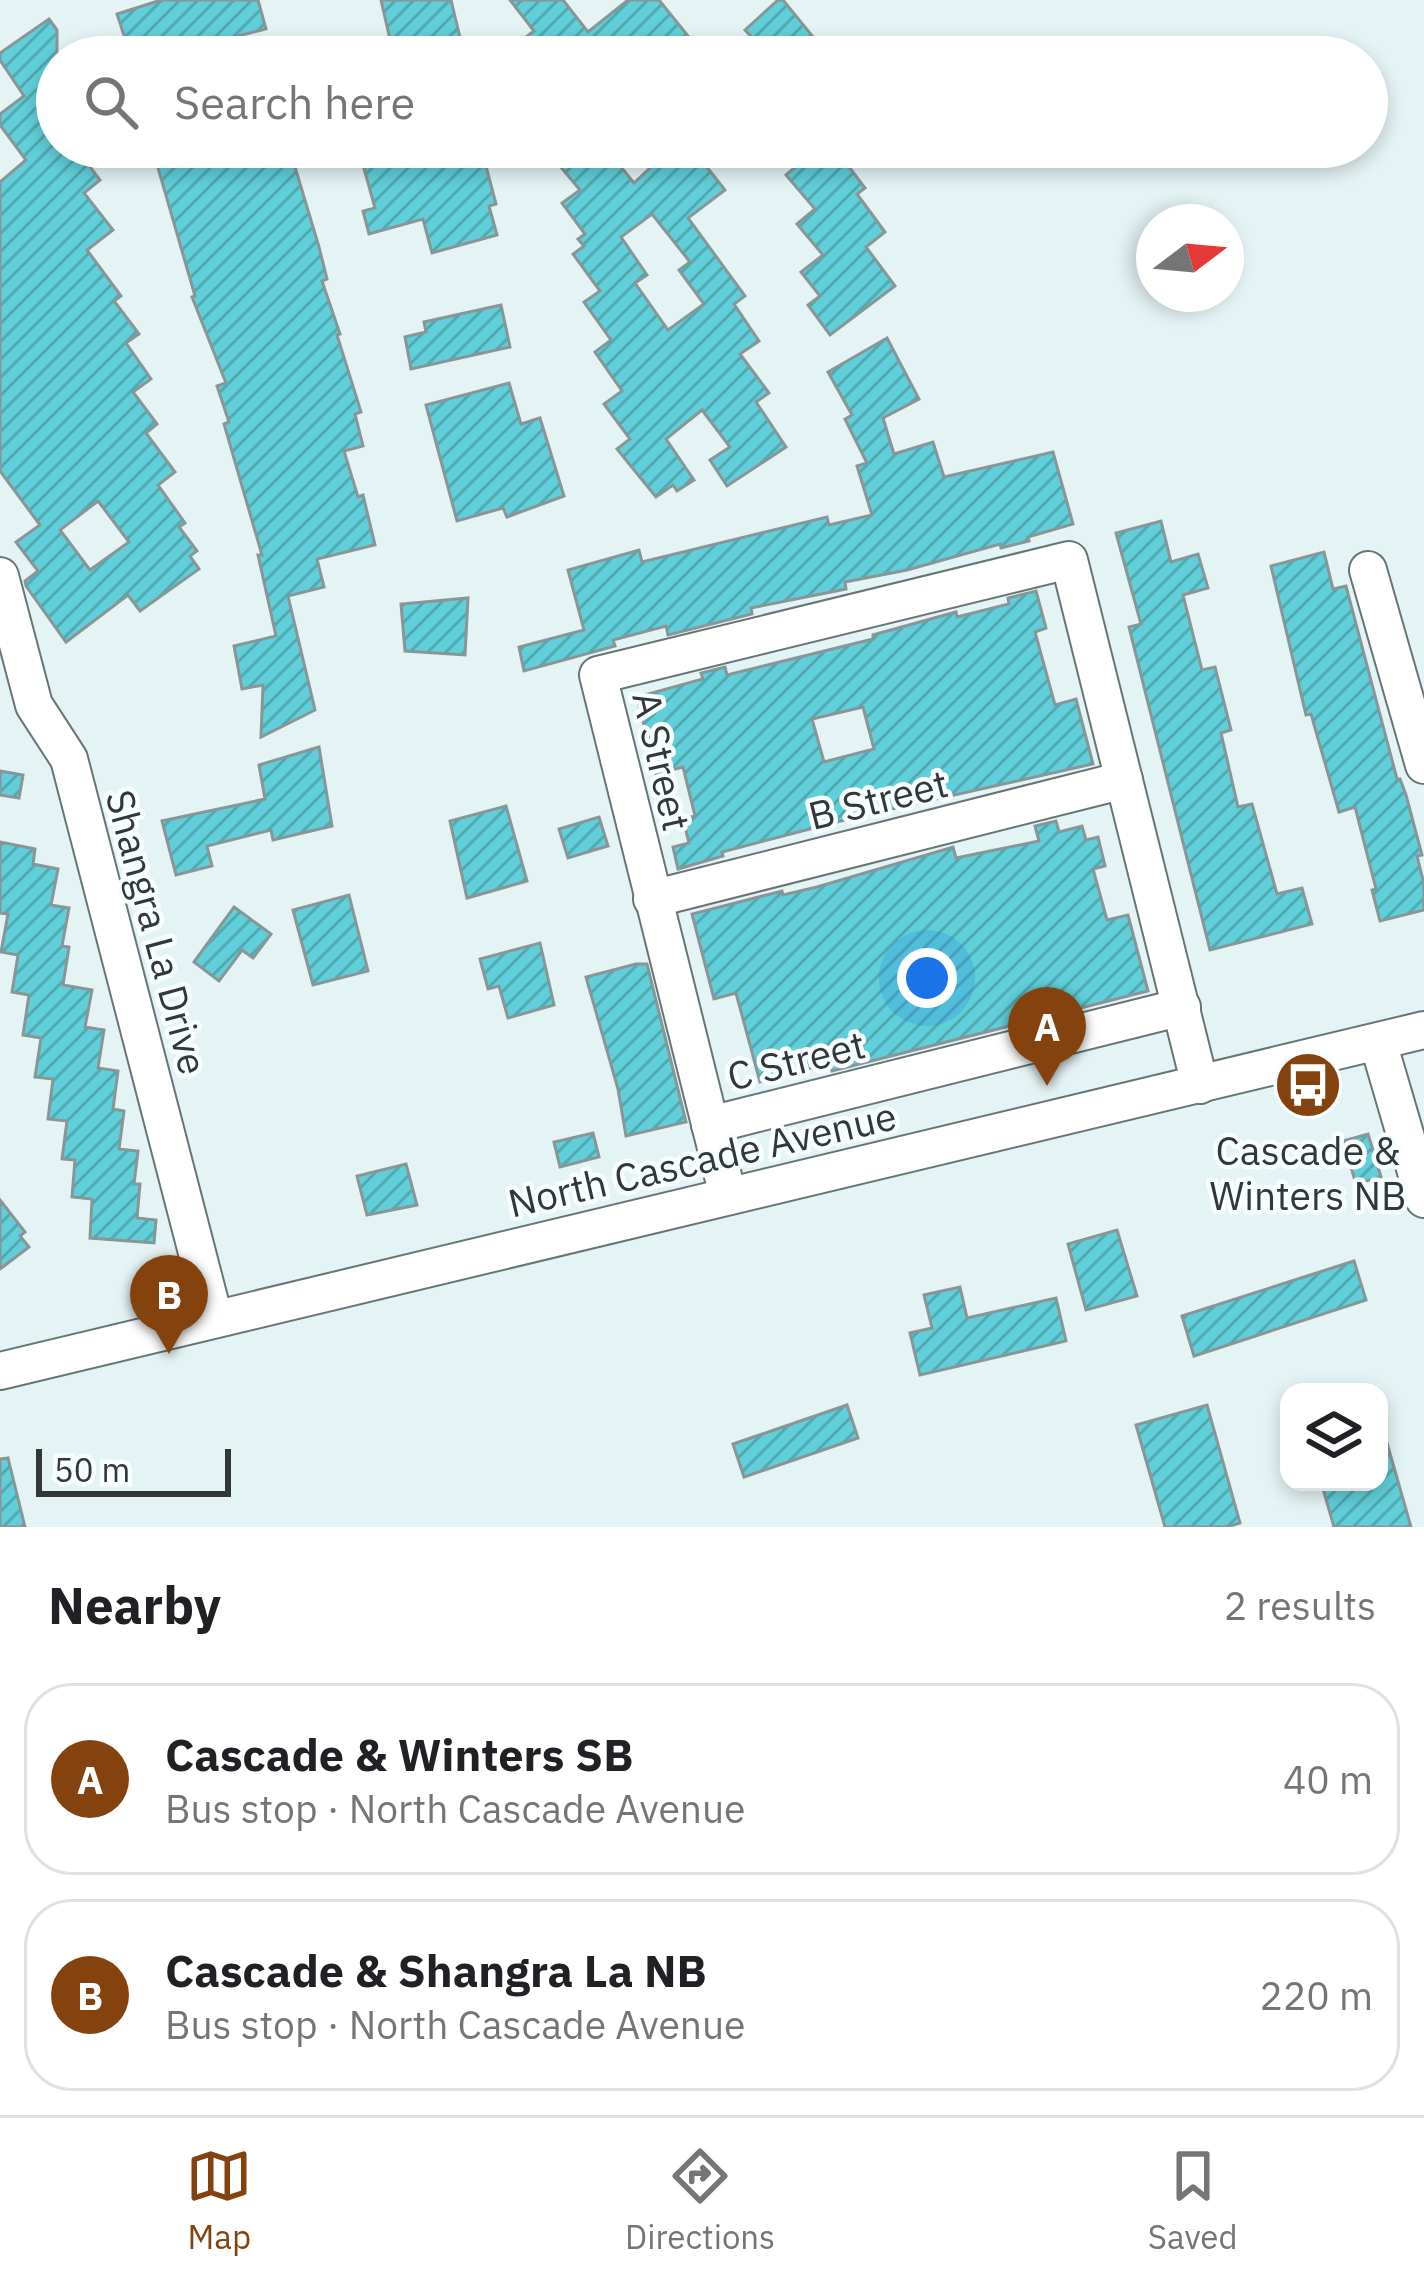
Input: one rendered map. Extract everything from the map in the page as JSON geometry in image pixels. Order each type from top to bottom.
[{"type":"street","name":"A Street","points":[[728,1196],[598,675],[1069,560],[1124,780]]},
{"type":"street","points":[[1368,570],[1409,660],[1424,765]]},
{"type":"street","name":"Shangra La Drive","points":[[0,576],[34,705],[68,759],[214,1318]]},
{"type":"street","name":"B Street","points":[[652,899],[1124,780]]},
{"type":"street","points":[[1124,780],[1200,1085]]},
{"type":"street","name":"C Street","points":[[710,1125],[1181,1007]]},
{"type":"street","name":"North Cascade Avenue","points":[[0,1371],[1424,1030]]},
{"type":"street","points":[[1378,1042],[1424,1198]]},
{"type":"building","points":[[161,0],[258,0],[266,29],[238,36],[124,36],[117,14]]},
{"type":"building","points":[[381,0],[451,0],[460,36],[389,36]]},
{"type":"building","points":[[510,0],[563,0],[588,32],[628,0],[659,0],[688,36],[527,36],[534,31]]},
{"type":"building","points":[[783,0],[812,36],[751,36],[745,30]]},
{"type":"building","points":[[49,19],[57,30],[57,36],[36,36],[36,168],[91,168],[100,180],[84,193],[113,230],[87,250],[121,296],[114,301],[139,334],[126,343],[151,379],[133,392],[157,424],[146,433],[175,472],[158,485],[185,523],[179,527],[197,551],[190,556],[199,569],[140,611],[128,595],[66,642],[26,586],[25,581],[38,571],[16,542],[40,525],[0,471],[0,182],[26,160],[0,125],[0,114],[24,96],[0,53]],"holes":[[[98,501],[129,542],[90,570],[60,530]]]},
{"type":"building","points":[[158,168],[295,168],[361,412],[355,414],[363,446],[344,451],[358,497],[363,495],[375,545],[317,559],[324,587],[288,596],[315,710],[261,737],[263,685],[242,689],[234,646],[276,636],[258,555],[262,555],[224,424],[229,422],[217,386],[226,383]]},
{"type":"building","points":[[364,168],[487,168],[496,204],[489,206],[497,235],[432,253],[423,219],[369,234],[363,211],[375,208]]},
{"type":"building","points":[[562,168],[622,168],[634,183],[650,168],[708,168],[725,190],[688,218],[745,296],[734,304],[759,341],[740,354],[769,393],[756,402],[786,447],[727,486],[710,460],[730,447],[702,410],[666,439],[694,480],[677,491],[673,485],[656,497],[617,449],[630,439],[604,404],[622,391],[595,352],[611,340],[584,302],[600,291],[573,254],[584,246],[578,239],[585,234],[562,203],[580,190]],"holes":[[[652,214],[690,262],[679,270],[704,304],[668,330],[635,283],[647,275],[621,237]]]},
{"type":"building","points":[[794,168],[850,168],[865,188],[857,194],[885,232],[866,247],[895,286],[830,335],[808,305],[820,296],[801,272],[823,255],[797,224],[815,209],[786,175]]},
{"type":"building","points":[[501,305],[510,347],[411,369],[405,337],[426,332],[424,322]]},
{"type":"building","points":[[887,338],[919,399],[883,418],[894,454],[933,442],[944,477],[1053,452],[1073,524],[1028,537],[1029,541],[845,582],[846,589],[751,608],[752,614],[668,635],[666,626],[613,640],[615,646],[524,671],[519,647],[584,630],[568,570],[639,550],[642,562],[827,517],[829,525],[872,515],[857,466],[867,463],[845,419],[852,415],[828,372]]},
{"type":"building","points":[[509,383],[521,424],[540,418],[564,496],[507,517],[503,508],[457,521],[426,405]]},
{"type":"building","points":[[1161,521],[1171,562],[1198,554],[1208,588],[1183,595],[1202,670],[1215,667],[1231,730],[1221,733],[1238,807],[1252,804],[1277,894],[1302,888],[1312,924],[1210,950],[1129,627],[1141,624],[1116,533]]},
{"type":"building","points":[[1324,552],[1333,589],[1346,586],[1422,855],[1417,856],[1424,910],[1380,921],[1355,807],[1339,812],[1311,714],[1306,715],[1271,566]]},
{"type":"building","points":[[1036,591],[1046,628],[1035,632],[1055,705],[1076,699],[1093,764],[856,817],[722,852],[723,856],[678,869],[673,847],[689,843],[683,819],[695,816],[683,767],[656,774],[637,697],[703,679],[701,673],[725,667],[727,675],[873,639],[873,635],[956,612],[957,617],[1009,604],[1008,598]],"holes":[[[863,707],[874,749],[824,762],[812,719]]]},
{"type":"building","points":[[468,598],[465,655],[405,651],[401,604]]},
{"type":"building","points":[[319,747],[332,826],[273,840],[271,830],[207,846],[212,866],[176,875],[162,821],[265,799],[259,765]]},
{"type":"building","points":[[0,771],[23,775],[19,798],[0,795]]},
{"type":"building","points":[[506,806],[527,881],[467,898],[450,821]]},
{"type":"building","points":[[599,817],[608,846],[568,858],[559,829]]},
{"type":"building","points":[[1056,821],[1059,832],[1082,826],[1086,840],[1098,837],[1105,866],[1093,869],[1107,920],[1128,915],[1148,991],[832,1071],[829,1063],[760,1082],[736,993],[714,999],[692,914],[817,887],[953,847],[956,858],[1039,841],[1035,826]]},
{"type":"building","points":[[0,842],[35,849],[33,864],[58,869],[51,905],[69,908],[62,946],[69,947],[63,985],[92,990],[85,1027],[104,1030],[98,1068],[118,1071],[113,1109],[124,1111],[119,1149],[138,1151],[137,1218],[156,1220],[154,1243],[90,1238],[92,1199],[72,1197],[75,1160],[62,1159],[67,1121],[48,1119],[53,1079],[35,1077],[41,1038],[23,1035],[29,995],[12,992],[18,955],[1,952],[8,914],[0,913]]},
{"type":"building","points":[[349,895],[368,971],[313,985],[293,910]]},
{"type":"building","points":[[234,907],[271,934],[253,958],[242,950],[219,981],[194,962]]},
{"type":"building","points":[[540,943],[554,1005],[508,1018],[499,986],[488,989],[480,959]]},
{"type":"building","points":[[647,964],[686,1122],[626,1136],[618,1089],[586,977]]},
{"type":"building","points":[[593,1133],[599,1157],[560,1167],[554,1142]]},
{"type":"building","points":[[1368,1134],[1381,1177],[1356,1184],[1343,1141]]},
{"type":"building","points":[[406,1164],[417,1205],[367,1215],[357,1176]]},
{"type":"building","points":[[0,1200],[25,1232],[20,1236],[29,1247],[0,1269]]},
{"type":"building","points":[[1117,1230],[1137,1296],[1086,1310],[1068,1244]]},
{"type":"building","points":[[1354,1261],[1366,1300],[1194,1356],[1182,1316]]},
{"type":"building","points":[[960,1287],[967,1318],[1056,1298],[1066,1341],[920,1375],[910,1333],[932,1328],[924,1295]]},
{"type":"building","points":[[847,1405],[858,1438],[744,1477],[733,1444]]},
{"type":"building","points":[[1207,1405],[1240,1523],[1165,1527],[1136,1425]]},
{"type":"building","points":[[1388,1446],[1411,1527],[1334,1527],[1324,1491],[1388,1491]]},
{"type":"building","points":[[8,1458],[25,1527],[0,1527],[0,1459]]},
{"type":"place","name":"Cascade & Winters NB","points":[[1308,1085]]},
{"type":"place","name":"Cascade & Winters SB","points":[[1047,1086]]},
{"type":"place","name":"Cascade & Shangra La NB","points":[[169,1354]]}]
